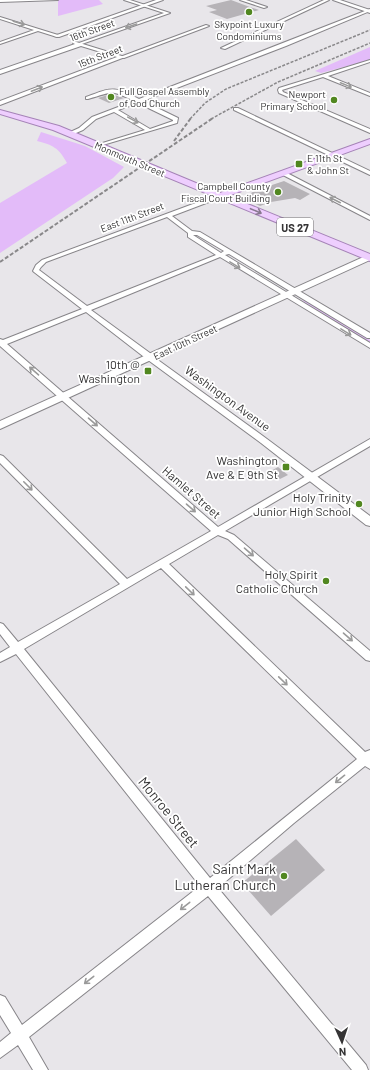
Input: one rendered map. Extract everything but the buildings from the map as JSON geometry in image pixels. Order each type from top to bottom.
[{"type":"main road","name":"Monmouth Street","points":[[0,112],[40,123],[69,134],[370,258]]},
{"type":"main road","name":"East 11th Street","points":[[220,196],[370,141]]},
{"type":"main road","name":"East 10th Street","points":[[0,425],[370,258]]},
{"type":"street","points":[[0,1],[56,0]]},
{"type":"street","points":[[126,0],[146,6]]},
{"type":"street","points":[[57,36],[161,0]]},
{"type":"street","points":[[244,0],[265,7]]},
{"type":"street","points":[[223,48],[327,0]]},
{"type":"street","points":[[335,0],[369,11]]},
{"type":"street","name":"16th Street","points":[[0,72],[168,13],[146,6]]},
{"type":"street","points":[[69,134],[81,129],[94,118],[227,68],[369,11]]},
{"type":"street","points":[[0,18],[122,57]]},
{"type":"street","name":"15th Street","points":[[0,103],[207,26]]},
{"type":"street","points":[[0,43],[38,30]]},
{"type":"street","points":[[369,62],[322,75],[280,90],[281,93],[370,131]]},
{"type":"street","points":[[322,75],[370,95]]},
{"type":"street","points":[[88,98],[111,90],[122,92],[176,118],[176,120],[167,125],[98,146]]},
{"type":"street","points":[[236,109],[370,172]]},
{"type":"street","points":[[116,111],[149,130]]},
{"type":"street","points":[[283,174],[370,218]]},
{"type":"street","name":"East 11th Street","points":[[38,266],[44,261],[220,196]]},
{"type":"street","points":[[168,215],[191,233],[198,234],[228,252],[370,346]]},
{"type":"street","points":[[191,233],[190,236],[219,255],[370,336]]},
{"type":"street","points":[[1,343],[228,252]]},
{"type":"street","name":"Washington Avenue","points":[[38,266],[36,271],[370,522]]},
{"type":"street","name":"Hamlet Street","points":[[1,343],[64,396],[217,531],[231,536],[370,657]]},
{"type":"street","points":[[0,658],[370,442]]},
{"type":"street","points":[[0,458],[126,584]]},
{"type":"street","points":[[0,1051],[209,887],[368,759],[162,563]]},
{"type":"street","name":"Monroe Street","points":[[0,627],[209,887],[361,1070]]},
{"type":"street","points":[[0,1002],[41,1070]]},
{"type":"shaded area","points":[[58,0],[99,0],[103,4],[58,16]]},
{"type":"shaded area","points":[[370,47],[370,60],[321,73],[315,71]]},
{"type":"shaded area","points":[[41,132],[85,146],[124,167],[113,178],[0,253],[0,203],[67,163],[55,148],[37,141]]},
{"type":"shaded area","points":[[301,300],[370,340],[370,343]]},
{"type":"railway","points":[[190,119],[205,103],[226,89],[370,30]]},
{"type":"railway","points":[[211,119],[278,82],[370,43]]},
{"type":"railway","points":[[174,141],[191,118]]},
{"type":"railway","points":[[0,262],[213,118]]},
{"type":"place","name":"Skypoint Luxury Condominiums","points":[[249,12]]},
{"type":"place","name":"Full Gospel Assembly of God Church","points":[[111,97]]},
{"type":"place","name":"Newport Primary School","points":[[334,100]]},
{"type":"place","name":"E 11th St & John St","points":[[299,164]]},
{"type":"place","name":"Campbell County Fiscal Court Building","points":[[278,192]]},
{"type":"place","name":"10th @ Washington","points":[[148,371]]},
{"type":"place","name":"Washington Ave & E 9th St","points":[[286,467]]},
{"type":"place","name":"Holy Trinity Junior High School","points":[[359,504]]},
{"type":"place","name":"Holy Spirit Catholic Church","points":[[326,581]]},
{"type":"place","name":"Saint Mark Lutheran Church","points":[[284,876]]}]
